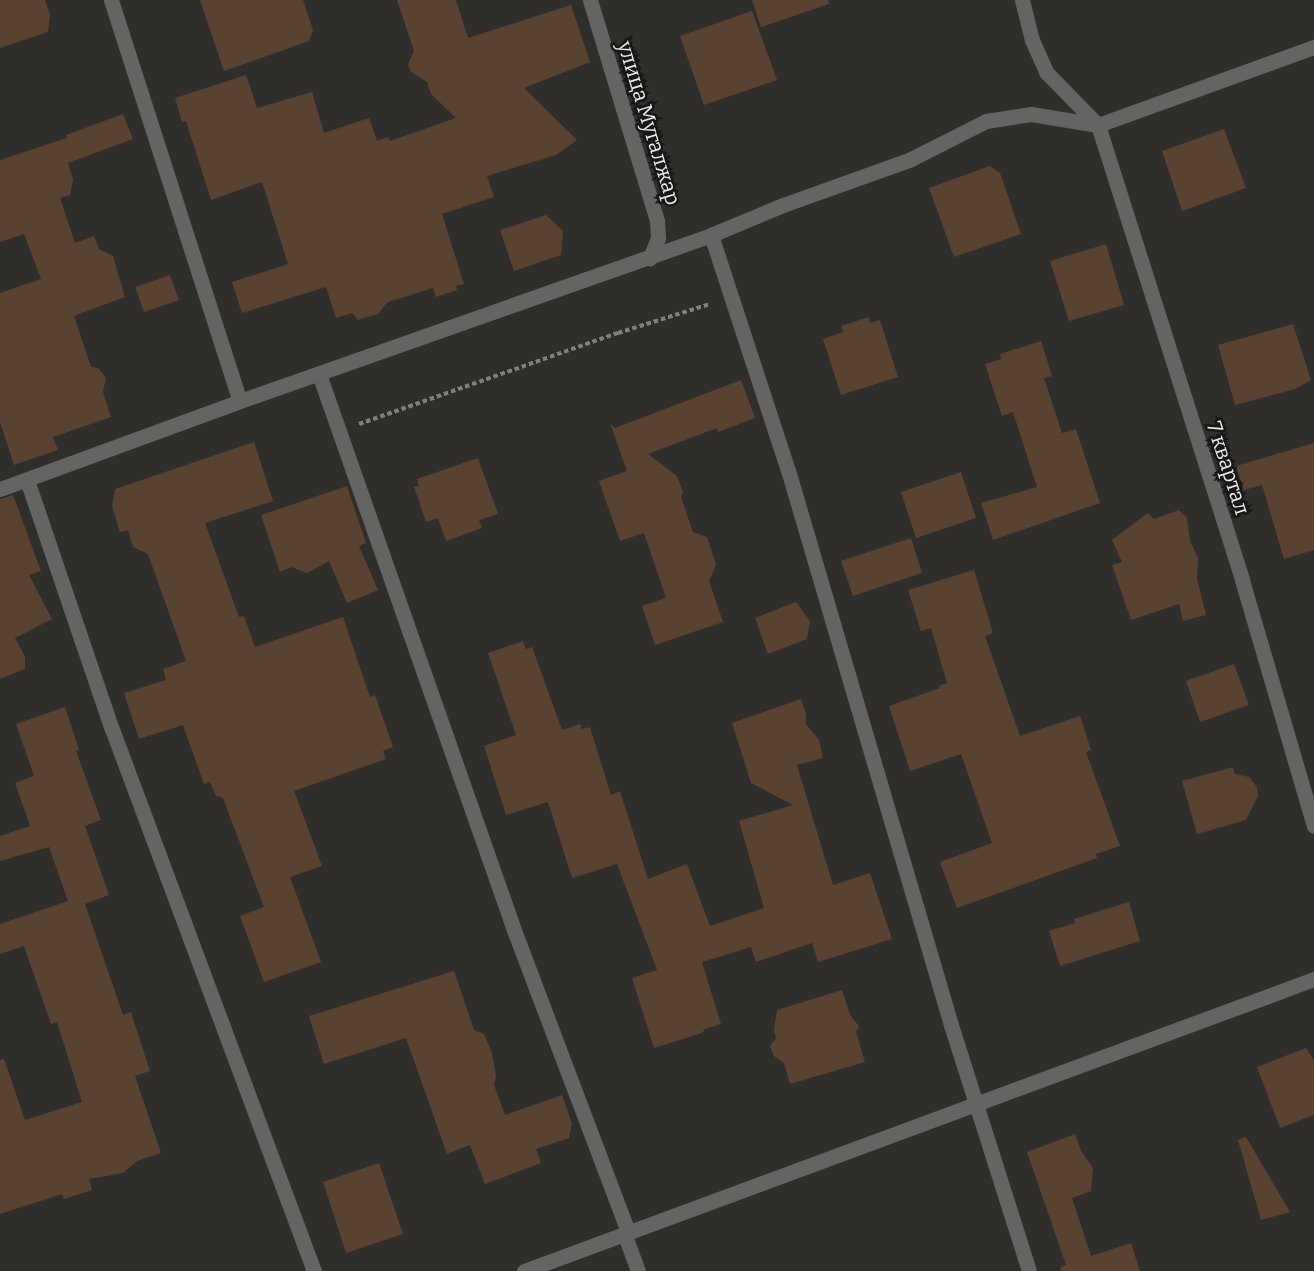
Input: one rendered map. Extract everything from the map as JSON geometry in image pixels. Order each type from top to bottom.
[{"type":"street","points":[[111,0],[240,401]]},
{"type":"street","name":"улица Мугалжар","points":[[590,0],[657,220],[658,238],[650,258]]},
{"type":"street","points":[[1022,0],[1032,40],[1047,74],[1098,124]]},
{"type":"street","points":[[0,489],[240,401],[650,258],[783,205],[909,160],[986,121],[1031,114],[1098,124],[1314,47]]},
{"type":"street","name":"7 квартал","points":[[1098,124],[1242,580],[1314,826]]},
{"type":"street","points":[[711,235],[788,470],[976,1104],[1029,1271]]},
{"type":"street","points":[[319,374],[514,930],[626,1232],[638,1271]]},
{"type":"street","points":[[27,480],[58,579],[112,729],[314,1271]]},
{"type":"street","points":[[524,1271],[1314,979]]},
{"type":"path","points":[[338,431],[638,326],[731,298]]},
{"type":"building","points":[[0,0],[45,0],[50,15],[48,32],[0,48]]},
{"type":"building","points":[[200,0],[303,0],[313,30],[309,41],[224,71]]},
{"type":"building","points":[[397,0],[456,0],[468,38],[571,5],[590,62],[524,88],[577,140],[556,155],[487,176],[494,197],[442,214],[464,284],[456,286],[457,290],[436,297],[433,288],[388,302],[378,314],[358,320],[352,313],[336,318],[326,287],[242,313],[232,282],[288,264],[262,182],[211,200],[186,121],[182,122],[175,98],[246,75],[257,108],[312,92],[324,133],[369,118],[377,141],[388,137],[390,141],[456,118],[431,94],[427,82],[411,72],[408,64],[414,51]]},
{"type":"building","points":[[752,0],[828,0],[829,4],[761,27]]},
{"type":"building","points":[[752,11],[777,80],[704,105],[680,36]]},
{"type":"building","points":[[123,114],[133,139],[68,163],[73,179],[70,195],[60,198],[75,243],[94,236],[99,249],[113,256],[125,297],[74,316],[91,367],[98,368],[106,378],[103,392],[111,417],[53,437],[58,450],[14,465],[0,422],[0,293],[41,279],[24,234],[0,242],[0,160],[67,138],[66,135]]},
{"type":"building","points":[[1224,129],[1246,188],[1182,211],[1162,151]]},
{"type":"building","points":[[990,166],[1000,173],[1021,234],[954,257],[929,188]]},
{"type":"building","points":[[546,215],[563,231],[561,255],[514,271],[500,230]]},
{"type":"building","points":[[1106,244],[1124,305],[1069,321],[1050,261]]},
{"type":"building","points":[[170,275],[179,300],[144,312],[135,287]]},
{"type":"building","points":[[869,317],[870,323],[880,320],[898,377],[841,395],[823,339],[843,332],[841,326]]},
{"type":"building","points":[[1293,324],[1311,380],[1295,389],[1235,405],[1218,345]]},
{"type":"building","points":[[1041,341],[1052,376],[1044,378],[1062,433],[1076,429],[1100,503],[993,540],[981,503],[1037,487],[1013,412],[1002,416],[985,364],[1001,359],[1000,354]]},
{"type":"building","points":[[741,380],[755,418],[718,432],[717,428],[648,454],[677,476],[683,492],[681,497],[693,532],[707,537],[716,565],[709,581],[723,622],[655,645],[642,606],[666,598],[644,533],[620,541],[599,481],[627,471],[610,423],[615,428]]},
{"type":"building","points":[[254,442],[273,501],[205,523],[239,617],[244,616],[255,647],[343,617],[370,697],[375,695],[393,747],[383,751],[386,759],[294,791],[322,866],[290,877],[321,962],[264,982],[240,916],[264,907],[223,798],[216,796],[210,782],[204,784],[183,725],[139,739],[124,693],[166,680],[163,669],[186,661],[148,554],[133,547],[128,530],[120,532],[112,506],[115,489]]},
{"type":"building","points":[[1314,443],[1314,550],[1284,559],[1262,485],[1244,490],[1236,466]]},
{"type":"building","points":[[478,458],[498,514],[479,520],[482,528],[446,541],[438,518],[426,522],[414,487],[419,486],[417,479]]},
{"type":"building","points":[[961,472],[976,518],[916,538],[901,492]]},
{"type":"building","points":[[347,486],[366,543],[359,546],[378,590],[347,603],[329,561],[307,573],[291,567],[280,572],[261,515]]},
{"type":"building","points":[[13,495],[41,571],[29,575],[52,619],[15,638],[25,657],[25,669],[0,679],[0,499]]},
{"type":"building","points":[[1179,510],[1187,518],[1190,541],[1198,558],[1197,579],[1206,615],[1183,621],[1179,604],[1131,620],[1112,565],[1122,562],[1112,540],[1148,513],[1154,519]]},
{"type":"building","points":[[911,538],[922,573],[853,596],[841,561]]},
{"type":"building","points":[[974,570],[993,633],[985,636],[1020,736],[1080,716],[1091,750],[1086,752],[1120,846],[1096,854],[1097,858],[957,908],[940,862],[992,843],[961,754],[910,771],[889,706],[940,688],[939,686],[947,683],[931,628],[921,631],[908,590]]},
{"type":"building","points":[[796,602],[810,621],[807,639],[768,654],[755,618]]},
{"type":"building","points":[[523,641],[526,649],[532,647],[562,730],[580,724],[582,729],[590,727],[611,795],[620,791],[648,879],[687,864],[710,926],[764,908],[739,821],[793,805],[751,783],[732,723],[801,699],[806,714],[806,724],[819,740],[823,758],[797,765],[833,885],[870,873],[892,939],[818,962],[812,943],[756,962],[751,947],[702,962],[721,1024],[705,1029],[702,1033],[654,1048],[632,978],[657,970],[617,864],[572,878],[548,802],[506,815],[484,746],[516,735],[488,653]]},
{"type":"building","points":[[1234,664],[1249,705],[1200,722],[1186,681]]},
{"type":"building","points":[[65,707],[79,750],[76,751],[101,820],[85,826],[109,895],[85,904],[123,1015],[131,1012],[150,1071],[135,1076],[161,1153],[137,1161],[123,1173],[89,1179],[92,1190],[64,1199],[62,1194],[0,1214],[0,1060],[4,1059],[25,1120],[82,1102],[57,1022],[51,1024],[24,946],[0,954],[0,924],[68,901],[49,847],[0,861],[0,836],[30,826],[15,783],[34,776],[16,724]]},
{"type":"building","points":[[1233,767],[1235,774],[1249,777],[1257,787],[1258,796],[1246,820],[1197,834],[1182,781]]},
{"type":"building","points":[[1129,902],[1140,941],[1060,966],[1049,931],[1075,923],[1074,919]]},
{"type":"building","points":[[454,971],[474,1030],[484,1034],[492,1053],[496,1076],[494,1085],[505,1115],[562,1095],[572,1124],[569,1138],[536,1149],[541,1163],[485,1184],[470,1145],[447,1154],[406,1038],[324,1064],[309,1016]]},
{"type":"building","points":[[842,990],[850,1015],[859,1026],[856,1032],[865,1062],[790,1084],[784,1063],[774,1056],[770,1046],[776,1038],[774,1030],[777,1010]]},
{"type":"building","points":[[1306,1048],[1314,1060],[1314,1115],[1280,1128],[1257,1067]]},
{"type":"building","points":[[1075,1134],[1081,1151],[1093,1168],[1091,1191],[1072,1198],[1091,1256],[1131,1243],[1140,1271],[1061,1271],[1060,1267],[1066,1265],[1027,1152]]},
{"type":"building","points":[[1246,1137],[1290,1212],[1261,1220],[1238,1140]]},
{"type":"building","points":[[379,1163],[403,1234],[346,1253],[323,1182]]}]
